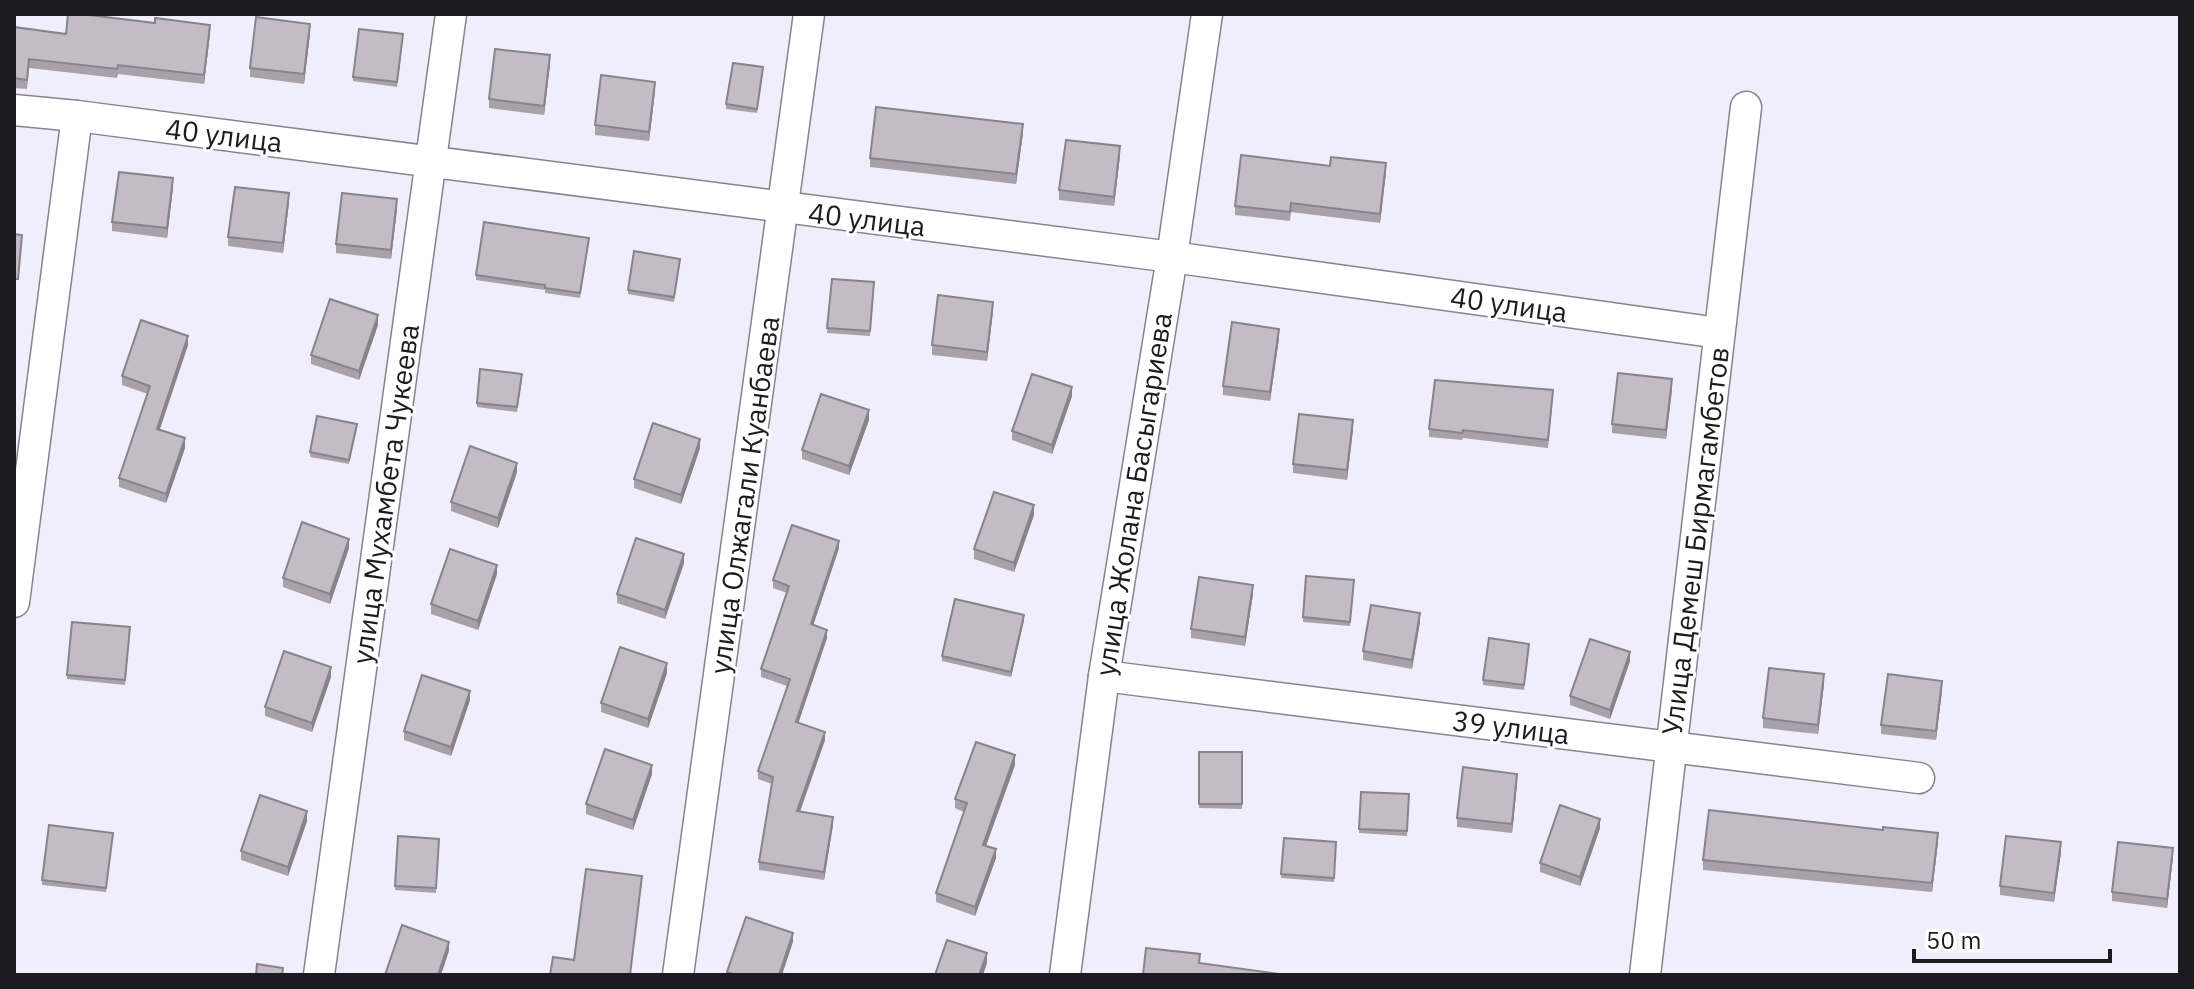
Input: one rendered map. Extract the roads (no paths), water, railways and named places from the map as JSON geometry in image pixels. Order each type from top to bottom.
[{"type":"street","name":"улица Мухамбета Чукеева","points":[[319,975],[451,14]]},
{"type":"street","name":"улица Олжагали Куанбаева","points":[[678,975],[809,14]]},
{"type":"street","name":"улица Жолана Басыгариева","points":[[1065,975],[1104,676],[1172,257],[1207,14]]},
{"type":"street","name":"Улица Демеш Бирмагамбетов","points":[[1645,975],[1746,107]]},
{"type":"street","name":"40 улица","points":[[14,110],[1172,257],[1719,333]]},
{"type":"street","points":[[14,602],[77,116]]},
{"type":"street","name":"39 улица","points":[[1104,676],[1919,778]]}]
